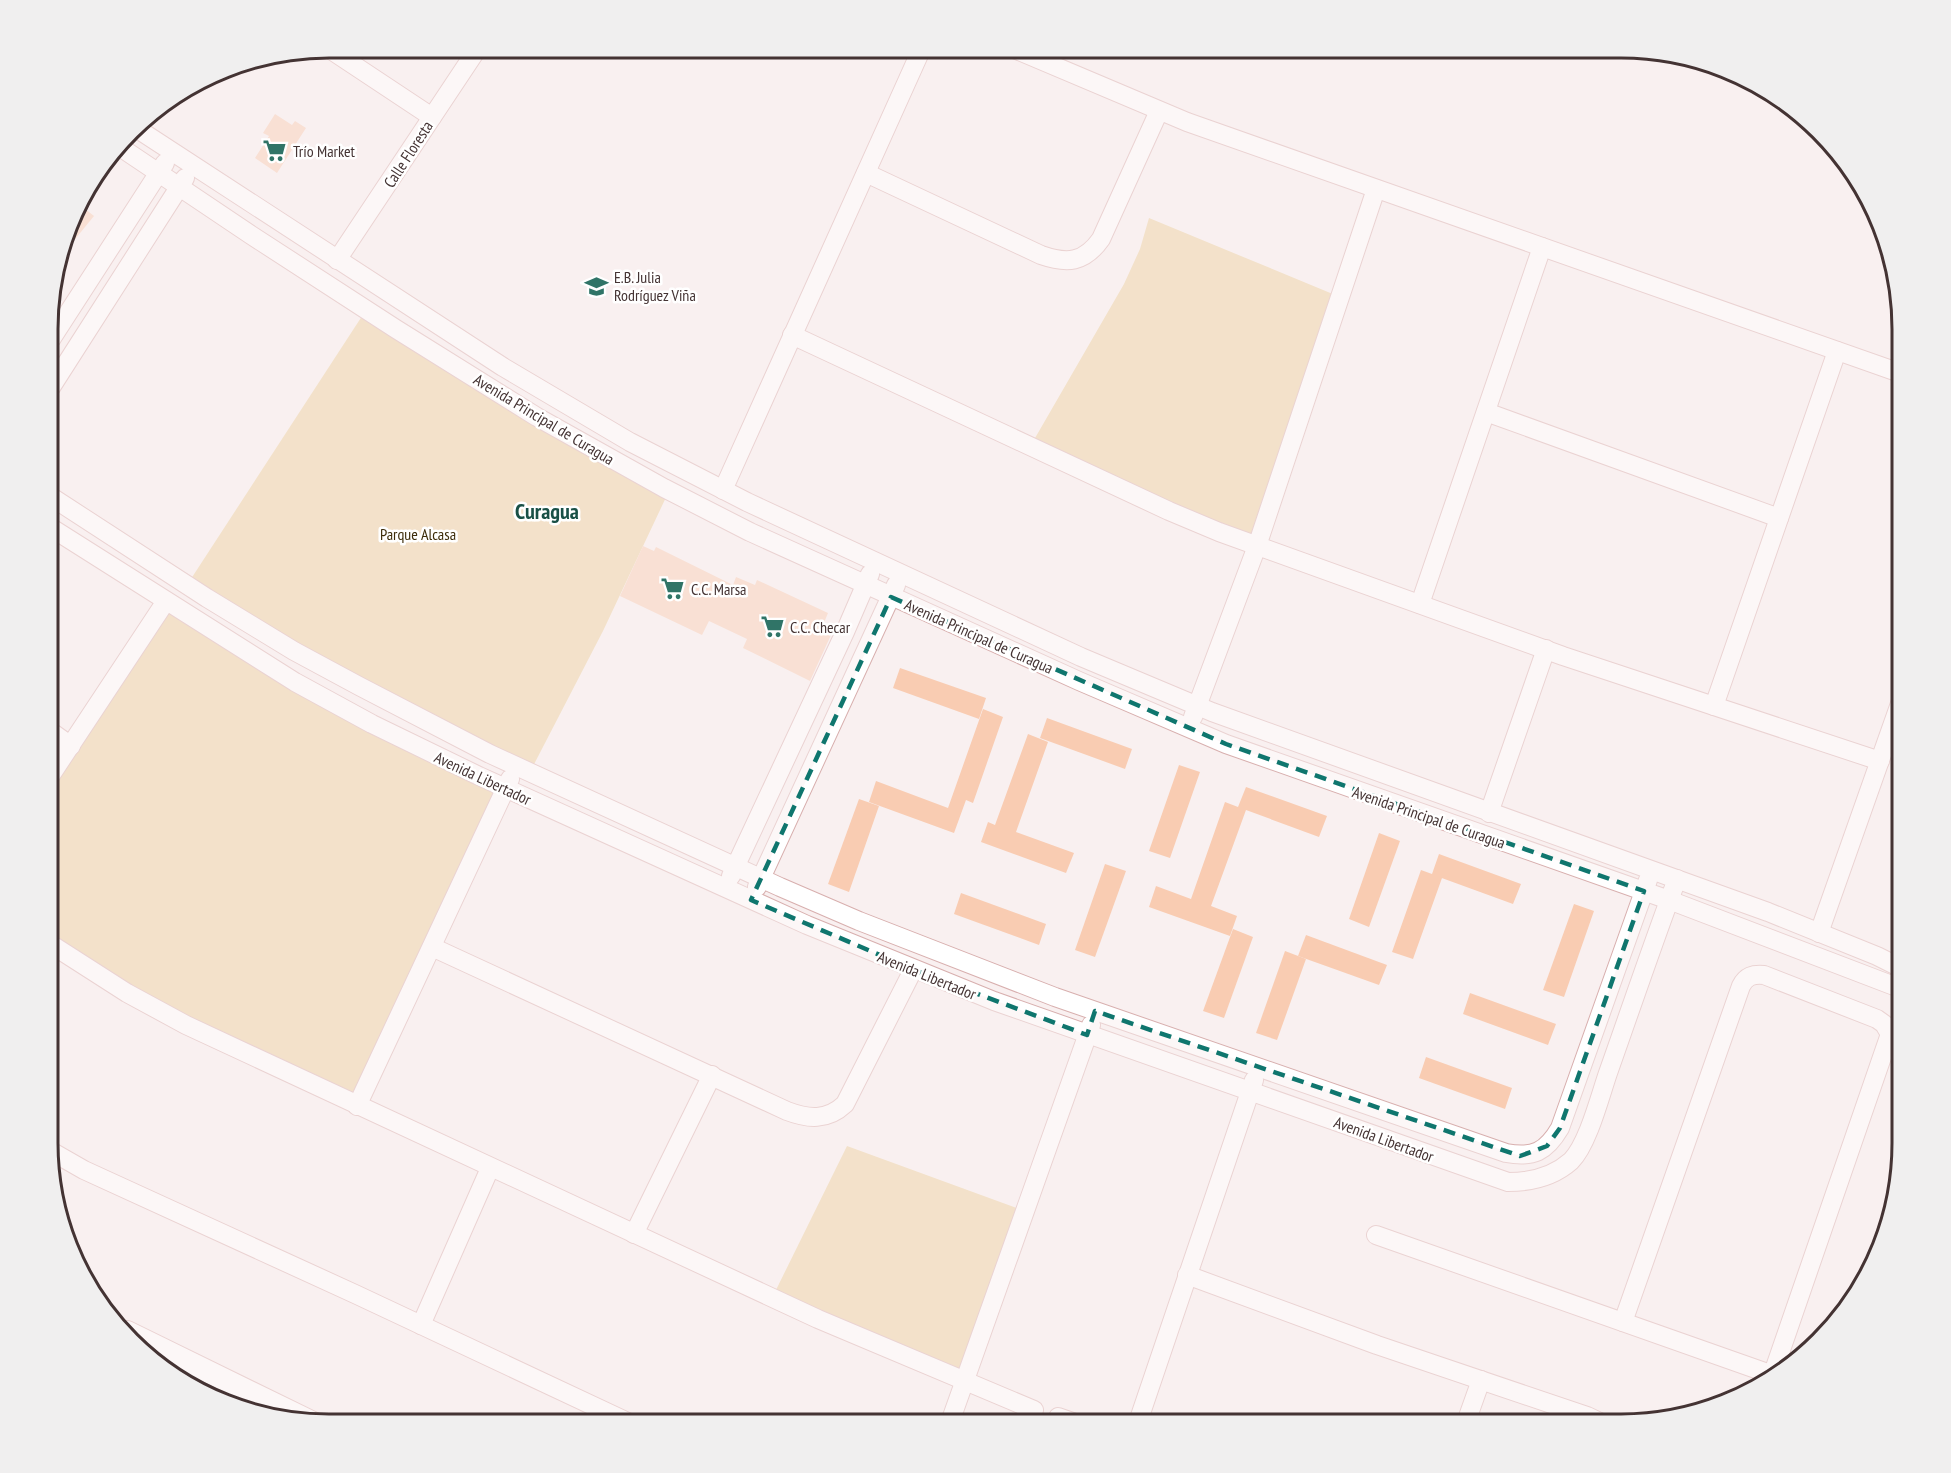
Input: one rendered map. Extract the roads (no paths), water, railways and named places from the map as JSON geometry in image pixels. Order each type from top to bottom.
[{"type":"street","points":[[343,58],[432,117]]},
{"type":"street","name":"Calle Floresta","points":[[338,260],[471,58]]},
{"type":"street","points":[[723,490],[918,58]]},
{"type":"street","points":[[1035,58],[1159,111],[1892,370]]},
{"type":"street","points":[[866,173],[1041,255],[1072,260],[1088,254],[1101,239],[1159,111]]},
{"type":"street","name":"Avenida Principal de Curagua","points":[[143,133],[455,336],[574,410],[723,490],[1081,657],[1198,706],[1677,879],[1819,933],[1892,965]]},
{"type":"street","name":"Avenida Principal de Curagua","points":[[126,151],[396,329],[595,451],[710,512],[891,597],[1189,729],[1669,900],[1892,985]]},
{"type":"street","points":[[58,329],[172,152]]},
{"type":"street","points":[[58,376],[193,165]]},
{"type":"street","points":[[1189,729],[1257,546],[1376,189]]},
{"type":"street","points":[[1420,604],[1542,247]]},
{"type":"street","points":[[792,335],[1169,511],[1257,546],[1546,649],[1880,761]]},
{"type":"street","points":[[1714,706],[1837,351]]},
{"type":"street","points":[[1486,412],[1779,518]]},
{"type":"street","name":"Avenida Libertador","points":[[58,501],[294,651],[516,766],[762,878],[890,933],[1095,1011],[1485,1146],[1520,1156],[1538,1152],[1547,1146],[1554,1138],[1567,1111],[1652,870]]},
{"type":"street","name":"Avenida Libertador","points":[[58,532],[279,672],[332,702],[419,748],[752,900],[913,970],[1087,1035],[1508,1182],[1523,1182],[1550,1175],[1571,1160],[1579,1150],[1677,879]]},
{"type":"street","points":[[726,888],[845,632],[875,562]]},
{"type":"street","points":[[752,900],[901,574]]},
{"type":"street","points":[[58,766],[166,601]]},
{"type":"street","points":[[1489,813],[1546,649]]},
{"type":"street","points":[[1819,933],[1892,727]]},
{"type":"street","points":[[58,737],[71,746]]},
{"type":"street","points":[[357,1106],[516,766]]},
{"type":"street","points":[[432,947],[800,1115],[818,1118],[835,1112],[849,1098],[913,970]]},
{"type":"street","points":[[58,949],[151,1008],[357,1106],[818,1318],[1034,1410]]},
{"type":"street","points":[[1623,1322],[1741,986],[1754,974],[1764,975],[1876,1019],[1888,1029],[1890,1038],[1776,1366]]},
{"type":"street","points":[[953,1414],[1095,1011]]},
{"type":"street","points":[[1141,1414],[1258,1067]]},
{"type":"street","points":[[634,1234],[712,1075]]},
{"type":"street","points":[[59,1156],[84,1170],[611,1414]]},
{"type":"street","points":[[421,1325],[490,1168]]},
{"type":"street","points":[[1376,1235],[1766,1373]]},
{"type":"street","points":[[1187,1275],[1377,1345],[1581,1414]]},
{"type":"street","points":[[143,1340],[288,1411]]},
{"type":"street","points":[[1469,1414],[1481,1380]]},
{"type":"place","name":"Trío Market","points":[[275,151]]},
{"type":"place","name":"E.B. Julia Rodríguez Viña","points":[[596,286]]},
{"type":"place","name":"C.C. Marsa","points":[[673,589]]},
{"type":"place","name":"C.C. Checar","points":[[772,627]]},
{"type":"district","name":"Curagua","points":[[547,511]]},
{"type":"park label","name":"Parque Alcasa","points":[[418,534]]}]
